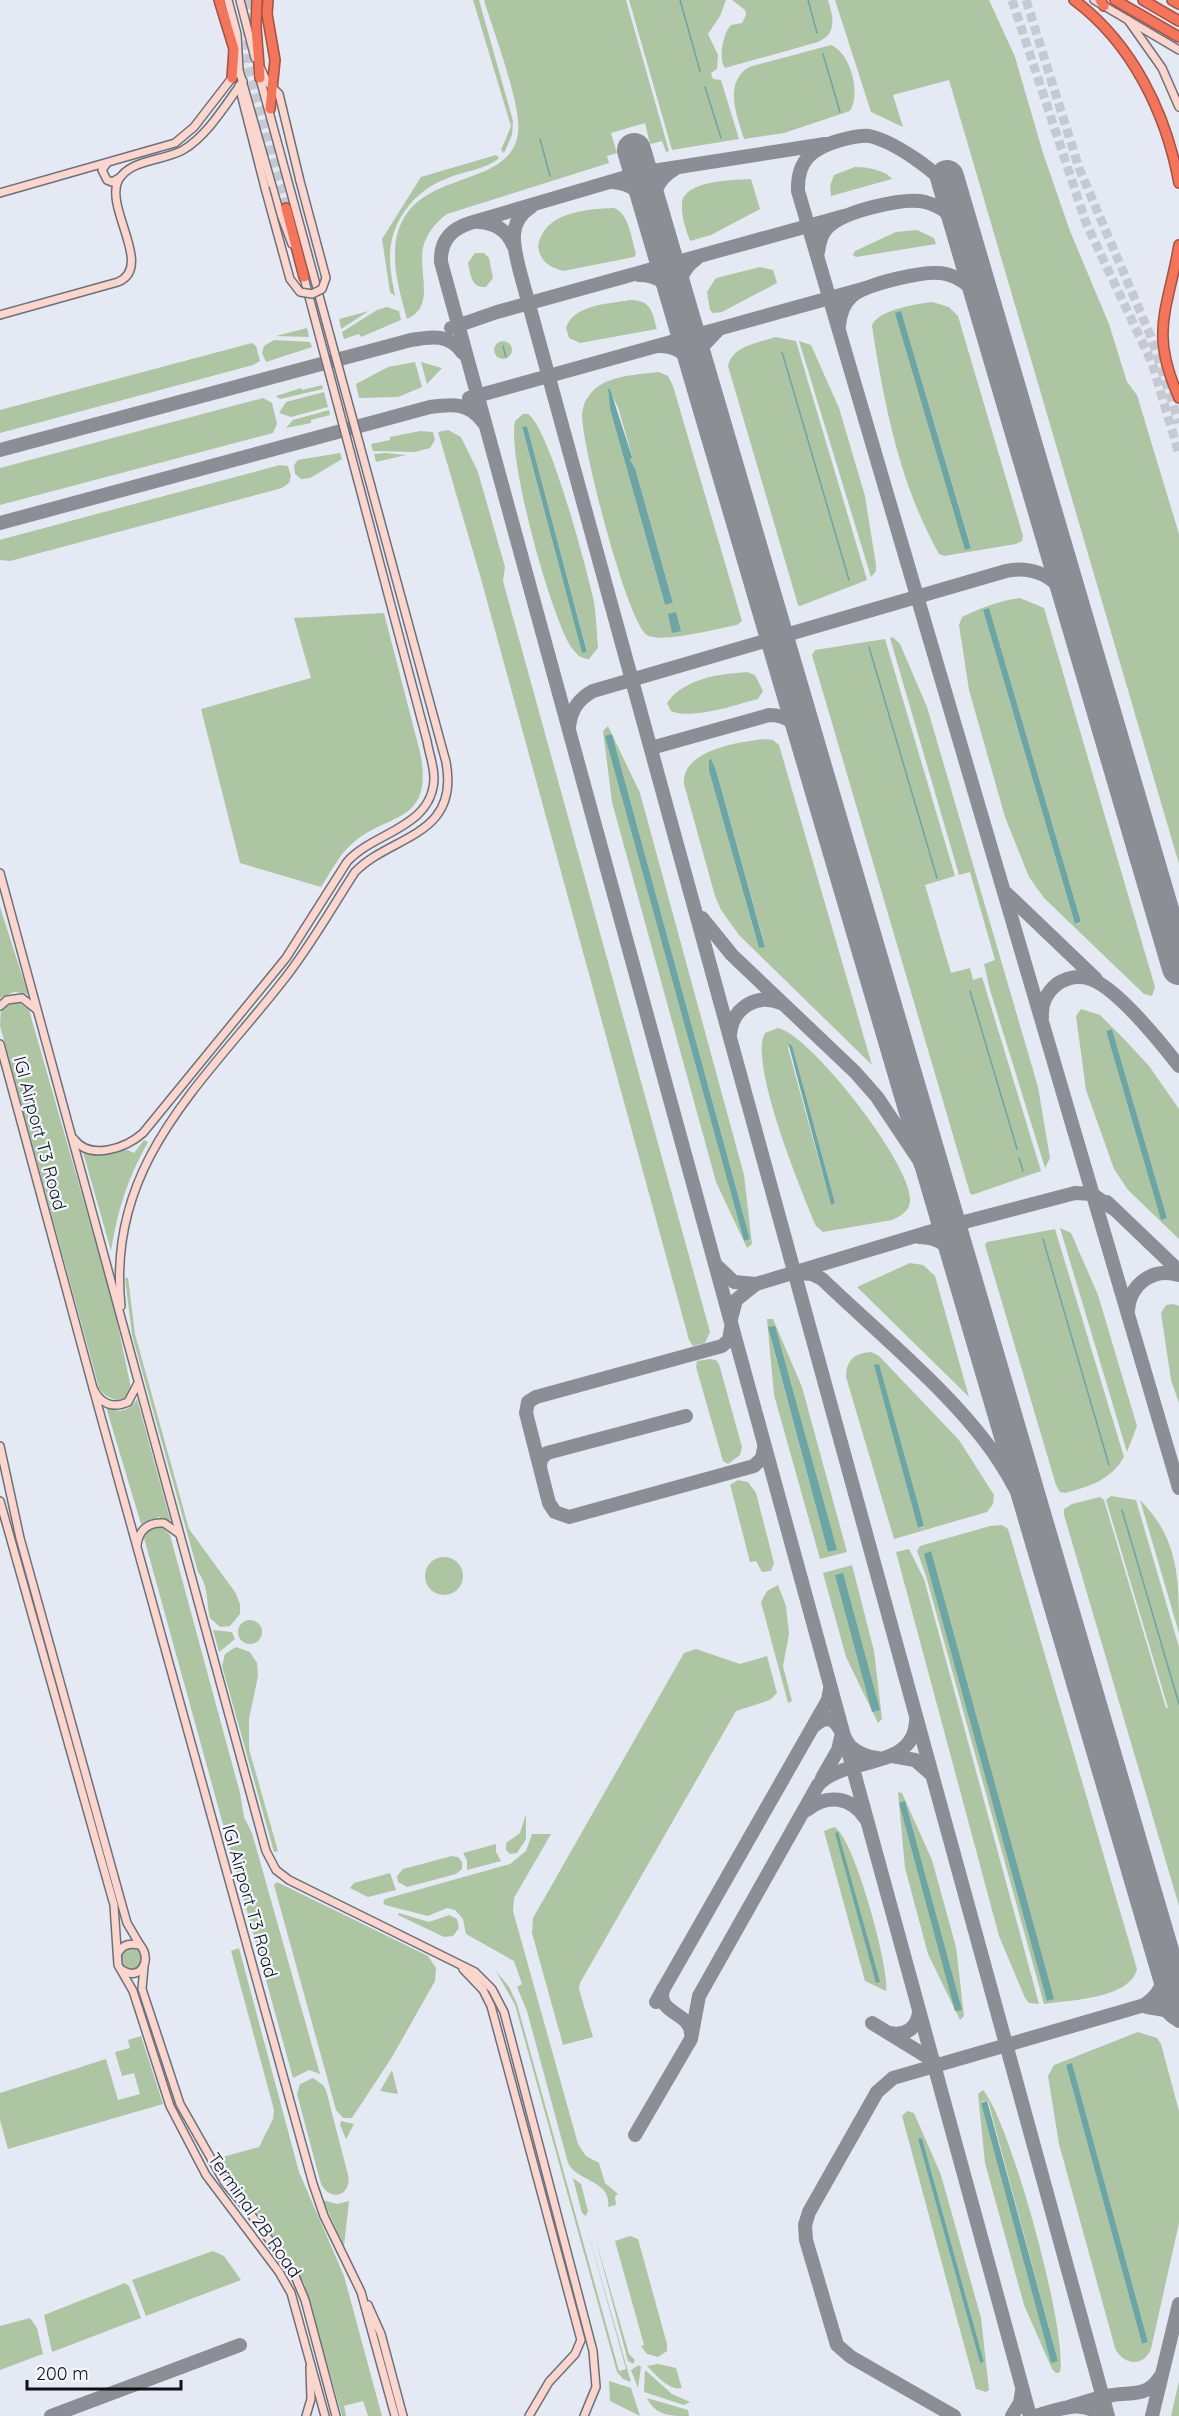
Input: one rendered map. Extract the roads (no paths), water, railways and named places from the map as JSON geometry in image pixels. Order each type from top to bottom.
[{"type":"highway","points":[[219,0],[230,36],[236,74]]},
{"type":"highway","points":[[257,0],[256,28],[260,78]]},
{"type":"highway","points":[[268,0],[267,14],[274,60],[270,109]]},
{"type":"highway","points":[[1074,0],[1115,35],[1137,71],[1164,126],[1179,183]]},
{"type":"highway","points":[[1115,0],[1179,37]]},
{"type":"highway","points":[[1143,0],[1179,21]]},
{"type":"highway","points":[[1172,0],[1179,4]]},
{"type":"highway","points":[[286,208],[304,277]]},
{"type":"highway","points":[[1179,245],[1162,318],[1163,354],[1179,398]]},
{"type":"main road","points":[[71,1134],[83,1148],[94,1151],[108,1150],[131,1142],[143,1133],[286,958],[357,850],[407,825],[422,808],[433,786],[427,741],[304,277],[278,207],[236,74],[237,34],[228,0]]},
{"type":"main road","points":[[124,1328],[119,1284],[122,1239],[133,1192],[149,1155],[174,1117],[296,964],[355,872],[366,860],[402,843],[431,823],[445,797],[448,785],[446,762],[404,601],[240,0]]},
{"type":"main road","points":[[244,0],[245,22]]},
{"type":"main road","points":[[1094,0],[1179,50]]},
{"type":"main road","points":[[1128,20],[1162,68],[1179,107]]},
{"type":"main road","points":[[241,84],[265,188],[290,279],[300,292],[312,294],[322,289],[326,278],[282,104],[263,74],[259,61]]},
{"type":"main road","points":[[0,193],[159,148],[182,139],[236,74]]},
{"type":"main road","points":[[107,163],[102,170],[105,177],[112,182],[131,168],[166,157],[190,145],[241,84]]},
{"type":"main road","points":[[0,315],[118,282],[127,277],[133,264],[115,196],[119,178]]},
{"type":"main road","points":[[0,873],[266,1851],[271,1862],[290,1880],[482,1977],[496,1994],[504,2012],[593,2350],[596,2387],[584,2416]]},
{"type":"main road","points":[[0,1006],[7,1000],[22,998],[29,1002],[38,1014]]},
{"type":"main road","name":"IGI Airport T3 Road","points":[[0,1044],[137,1550],[313,2184],[324,2216],[361,2292],[395,2416]]},
{"type":"main road","points":[[93,1388],[96,1395],[107,1404],[121,1405],[133,1397],[138,1384],[136,1377]]},
{"type":"main road","points":[[0,1446],[19,1533],[127,1923],[146,1953],[144,1967],[132,1974],[121,1969],[117,1955],[114,1905],[0,1501]]},
{"type":"main road","points":[[137,1550],[139,1535],[149,1524],[157,1522],[171,1526],[180,1538]]},
{"type":"main road","points":[[117,1955],[126,1945],[140,1945]]},
{"type":"main road","points":[[454,1962],[477,1982],[491,2006],[580,2340],[575,2354],[549,2382],[529,2416]]},
{"type":"main road","name":"Terminal 2B Road","points":[[144,1967],[142,1989],[170,2080],[192,2128],[225,2183],[274,2246],[300,2287],[336,2416]]},
{"type":"main road","name":"Terminal 2B Road","points":[[121,1969],[133,1991],[159,2074],[181,2131],[218,2194],[241,2219],[286,2282],[296,2303],[325,2416]]},
{"type":"main road","points":[[218,2194],[226,2189],[225,2183]]},
{"type":"main road","points":[[361,2292],[381,2334],[403,2416]]},
{"type":"main road","points":[[306,2416],[312,2400],[309,2352]]},
{"type":"waterway","points":[[680,0],[700,71]]},
{"type":"waterway","points":[[808,0],[817,33]]},
{"type":"waterway","points":[[823,54],[840,112]]},
{"type":"waterway","points":[[705,87],[721,138]]},
{"type":"waterway","points":[[540,139],[550,176]]},
{"type":"waterway","points":[[503,346],[506,357]]},
{"type":"waterway","points":[[782,352],[849,580]]},
{"type":"waterway","points":[[869,647],[937,878]]},
{"type":"waterway","points":[[970,991],[1017,1149]]},
{"type":"waterway","points":[[1019,1158],[1023,1171]]},
{"type":"waterway","points":[[1043,1239],[1109,1465]]},
{"type":"waterway","points":[[1122,1510],[1179,1704]]},
{"type":"tunnel","points":[[247,0],[248,66],[286,208]]},
{"type":"tunnel","points":[[1012,0],[1086,223],[1152,363],[1179,454]]},
{"type":"tunnel","points":[[1026,0],[1079,168],[1151,337],[1179,423]]}]
